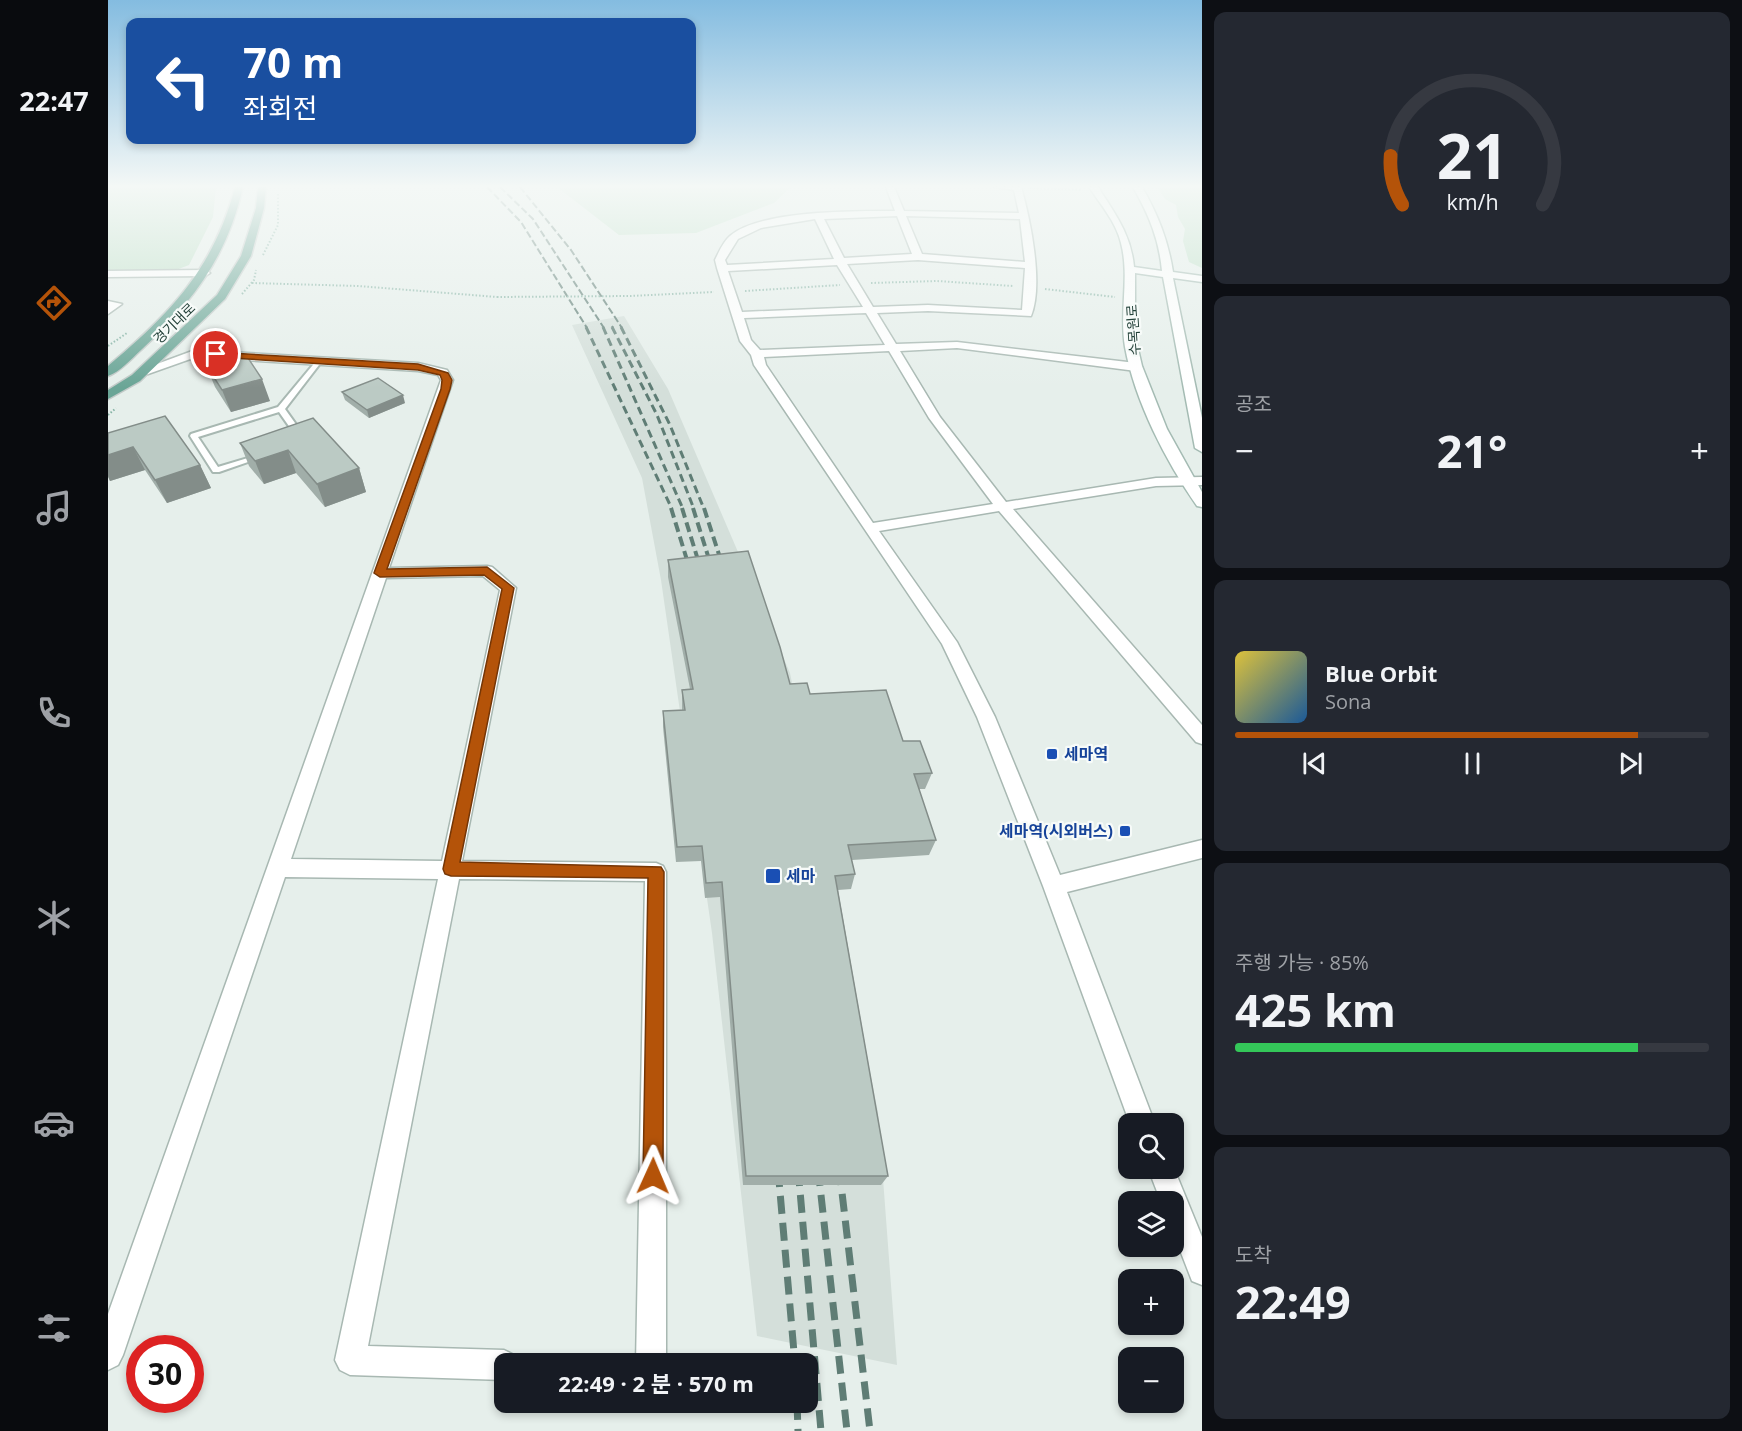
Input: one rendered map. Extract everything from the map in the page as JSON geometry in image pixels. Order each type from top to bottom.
[{"type":"main road","name":"경기대로","points":[[108,372],[155,333],[190,296],[216,254]]},
{"type":"main road","name":"경기대로","points":[[108,395],[140,375],[186,333],[221,297],[247,254]]},
{"type":"main road","points":[[108,407],[131,388],[140,375]]},
{"type":"street","points":[[724,254],[720,260],[722,268],[746,341],[757,354],[760,365],[869,528],[949,642],[967,677],[1054,886],[1070,934],[1139,1113]]},
{"type":"street","points":[[836,254],[935,418],[1003,507],[1202,737]]},
{"type":"street","points":[[737,315],[928,308],[1027,314],[1030,288],[1029,254]]},
{"type":"street","name":"수목원로","points":[[1127,254],[1131,346],[1136,367],[1194,481],[1202,503]]},
{"type":"street","points":[[1165,254],[1170,275],[1171,300],[1202,448]]},
{"type":"street","points":[[722,268],[918,257],[1028,265]]},
{"type":"street","points":[[1128,269],[1202,279]]},
{"type":"street","points":[[108,274],[205,273]]},
{"type":"street","points":[[108,304],[117,304],[108,311]]},
{"type":"street","points":[[186,333],[185,342],[195,353]]},
{"type":"street","points":[[757,354],[957,345],[1136,367]]},
{"type":"street","points":[[108,1355],[447,380],[443,373],[429,368],[195,353],[140,375]]},
{"type":"street","points":[[869,528],[1156,482],[1194,481]]},
{"type":"street","points":[[380,573],[487,571],[508,588],[350,1360],[494,1365]]},
{"type":"street","points":[[1054,886],[1202,849]]},
{"type":"street","points":[[278,868],[656,872],[651,1353]]},
{"type":"street","points":[[1166,1179],[1199,1258]]},
{"type":"lane","points":[[271,453],[216,470],[194,436],[281,409],[319,361]]},
{"type":"lane","points":[[281,409],[304,442],[293,446]]},
{"type":"path","points":[[251,283],[358,286],[497,297],[630,296],[946,281],[1130,298]]},
{"type":"shaded area","points":[[624,316],[668,389],[790,673],[878,1112],[897,1365],[757,1336],[712,933],[661,580],[642,478],[572,325]]},
{"type":"green space","points":[[108,254],[195,254],[189,265],[176,270],[108,270]]},
{"type":"green space","points":[[1187,254],[1202,254],[1202,268],[1189,262]]},
{"type":"building","points":[[246,355],[262,379],[222,390],[206,365]]},
{"type":"building","points":[[378,378],[403,395],[367,410],[342,392]]},
{"type":"building","points":[[165,416],[200,465],[155,480],[133,447],[108,455],[108,433]]},
{"type":"building","points":[[313,418],[359,468],[317,484],[288,450],[255,461],[240,443]]},
{"type":"building","points":[[748,551],[790,684],[807,683],[810,694],[886,690],[903,741],[920,741],[932,773],[914,774],[936,840],[848,845],[855,874],[835,876],[888,1176],[746,1176],[722,882],[706,883],[702,846],[677,847],[663,711],[685,710],[682,690],[693,689],[668,560]]},
{"type":"railway","points":[[541,254],[587,328]]},
{"type":"railway","points":[[556,254],[604,328]]},
{"type":"railway","points":[[573,254],[622,328]]},
{"type":"railway","points":[[586,327],[672,509]]},
{"type":"railway","points":[[603,327],[683,509]]},
{"type":"railway","points":[[612,327],[657,415],[694,509]]},
{"type":"railway","points":[[621,327],[670,425],[704,509]]},
{"type":"railway","points":[[671,508],[691,573]]},
{"type":"railway","points":[[682,508],[702,573]]},
{"type":"railway","points":[[693,508],[713,572]]},
{"type":"railway","points":[[704,508],[724,570]]},
{"type":"railway","points":[[839,1167],[870,1431]]},
{"type":"railway","points":[[798,1168],[821,1431]]},
{"type":"railway","points":[[818,1168],[847,1431]]},
{"type":"railway","points":[[778,1169],[794,1353]]},
{"type":"railway","points":[[797,1413],[798,1431]]},
{"type":"place","name":"세마역","points":[[1052,754]]},
{"type":"place","name":"세마역(시외버스)","points":[[1125,831]]},
{"type":"place","name":"세마","points":[[773,876]]},
{"type":"route","points":[[216,354],[429,368],[443,373],[447,380],[446,389],[380,573],[487,571],[508,588],[451,869],[656,872],[653,1176]]}]
